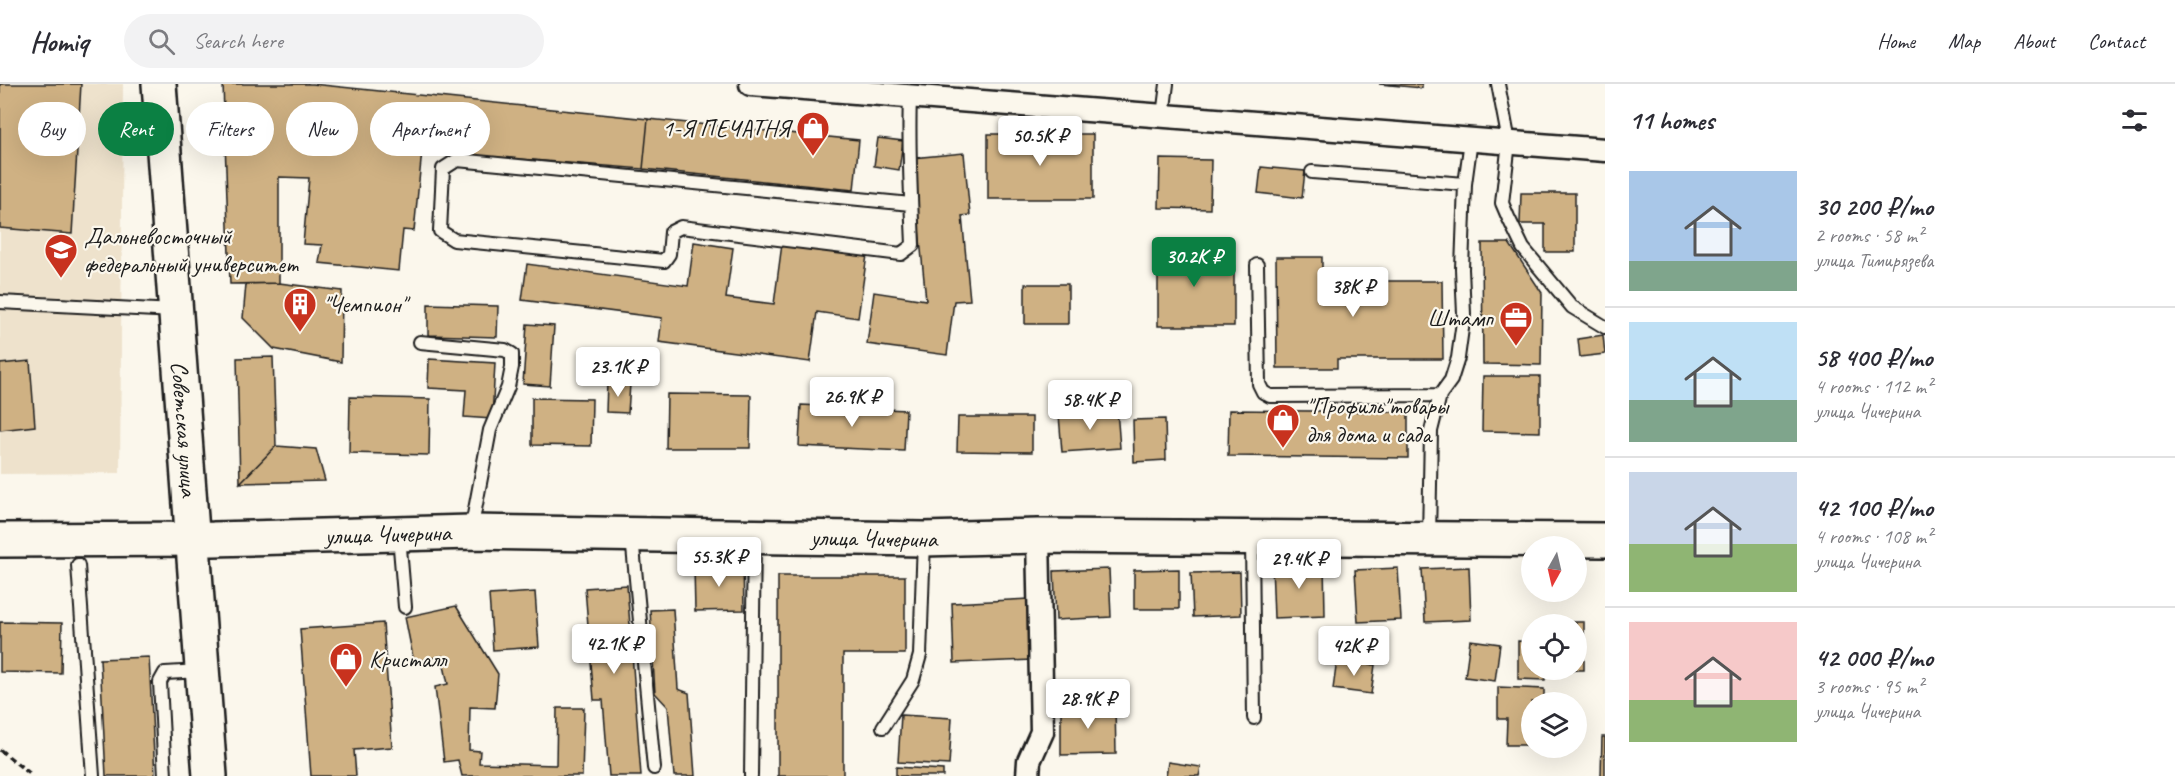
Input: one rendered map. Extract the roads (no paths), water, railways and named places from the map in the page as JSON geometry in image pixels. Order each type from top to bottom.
[{"type":"main road","name":"Советская улица","points":[[159,84],[210,776]]},
{"type":"main road","name":"улица Чичерина","points":[[0,540],[192,539],[471,532],[924,539],[1038,536],[1605,540]]},
{"type":"street","points":[[751,84],[1605,150]]},
{"type":"street","points":[[1028,776],[1029,761],[1042,732],[1038,536]]},
{"type":"lane","points":[[1163,116],[1167,84]]},
{"type":"lane","points":[[1498,84],[1509,142],[1502,203],[1523,248],[1572,307],[1605,327]]},
{"type":"lane","points":[[910,98],[908,151],[911,204],[913,244],[901,254],[681,227],[670,232],[669,254],[664,261],[454,240],[440,231],[443,169],[457,160],[911,204]]},
{"type":"lane","points":[[1429,539],[1431,431],[1440,394],[1451,381],[1458,358],[1464,314],[1462,268],[1465,184],[1471,140]]},
{"type":"lane","points":[[1312,171],[1465,184]]},
{"type":"lane","points":[[1257,265],[1259,384],[1263,392],[1270,396],[1440,394]]},
{"type":"lane","points":[[0,302],[175,311]]},
{"type":"lane","points":[[420,342],[505,350],[512,354],[508,387],[490,430],[471,532]]},
{"type":"lane","points":[[399,535],[405,607]]},
{"type":"lane","points":[[751,776],[754,535]]},
{"type":"lane","points":[[632,536],[654,768]]},
{"type":"lane","points":[[883,726],[913,680],[920,655],[924,539]]},
{"type":"lane","points":[[1252,539],[1254,718]]},
{"type":"lane","points":[[78,565],[93,776]]},
{"type":"lane","points":[[165,776],[160,682],[165,673],[201,671]]},
{"type":"place","name":"1-Я ПЕЧАТНЯ","points":[[813,157]]},
{"type":"place","name":"Дальневосточный федеральный университет","points":[[61,279]]},
{"type":"place","name":"\"Чемпион\"","points":[[300,333]]},
{"type":"place","name":"Штамп","points":[[1516,347]]},
{"type":"place","name":"\"Профиль\"товары для дома и сада","points":[[1283,449]]},
{"type":"place","name":"Кристалл","points":[[346,688]]}]
